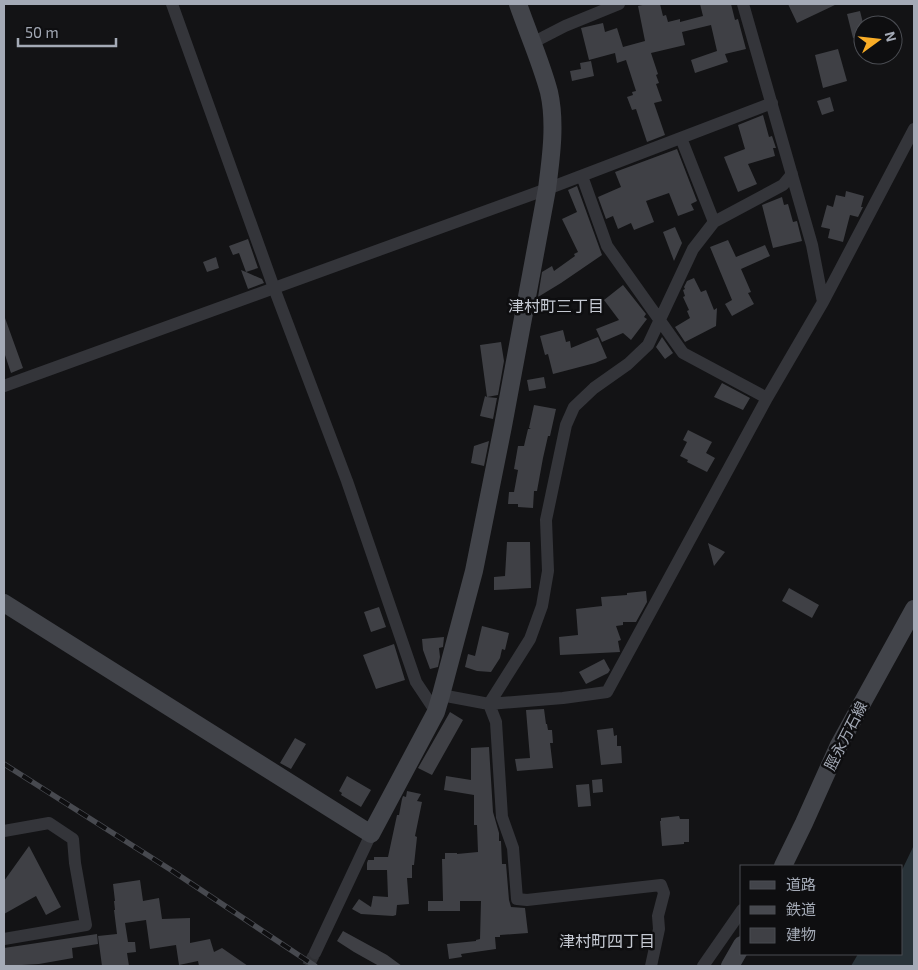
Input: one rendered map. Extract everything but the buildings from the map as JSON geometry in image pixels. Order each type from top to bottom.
[{"type":"street","points":[[172,4],[274,288],[347,481],[416,682],[439,704],[489,704],[563,698],[607,692],[767,398],[823,302],[914,129]]},
{"type":"street","points":[[315,953],[371,834],[439,704],[474,571],[505,417],[551,160],[552,118],[549,93],[518,4]]},
{"type":"street","points":[[532,43],[565,26],[619,4]]},
{"type":"street","points":[[743,4],[812,245],[823,302]]},
{"type":"street","points":[[4,386],[547,189],[772,103]]},
{"type":"street","points":[[681,138],[714,222]]},
{"type":"street","points":[[489,704],[530,639],[542,606],[548,571],[546,520],[566,425],[574,408],[594,388],[628,364],[648,345],[693,249],[714,222],[783,185],[792,174]]},
{"type":"street","points":[[582,176],[607,246],[684,353],[767,398]]},
{"type":"street","points":[[4,603],[371,834]]},
{"type":"street","name":"脛永万石線","points":[[784,865],[839,745],[914,609]]},
{"type":"street","points":[[489,704],[496,722],[502,817],[513,848],[517,899],[527,900],[662,886],[664,893],[658,916],[659,930],[651,966]]},
{"type":"street","points":[[4,831],[48,823],[73,839],[75,863],[86,925],[4,939]]},
{"type":"street","points":[[774,865],[804,824]]},
{"type":"street","points":[[703,966],[740,913]]},
{"type":"street","points":[[730,966],[740,948]]},
{"type":"shaded area","points":[[914,845],[914,966],[851,966],[857,955],[903,955],[903,868]]},
{"type":"tunnel","points":[[308,966],[315,953]]},
{"type":"railway","points":[[4,764],[171,870],[315,966]]},
{"type":"district","name":"津村町三丁目","points":[[556,306]]},
{"type":"district","name":"津村町四丁目","points":[[607,941]]}]
